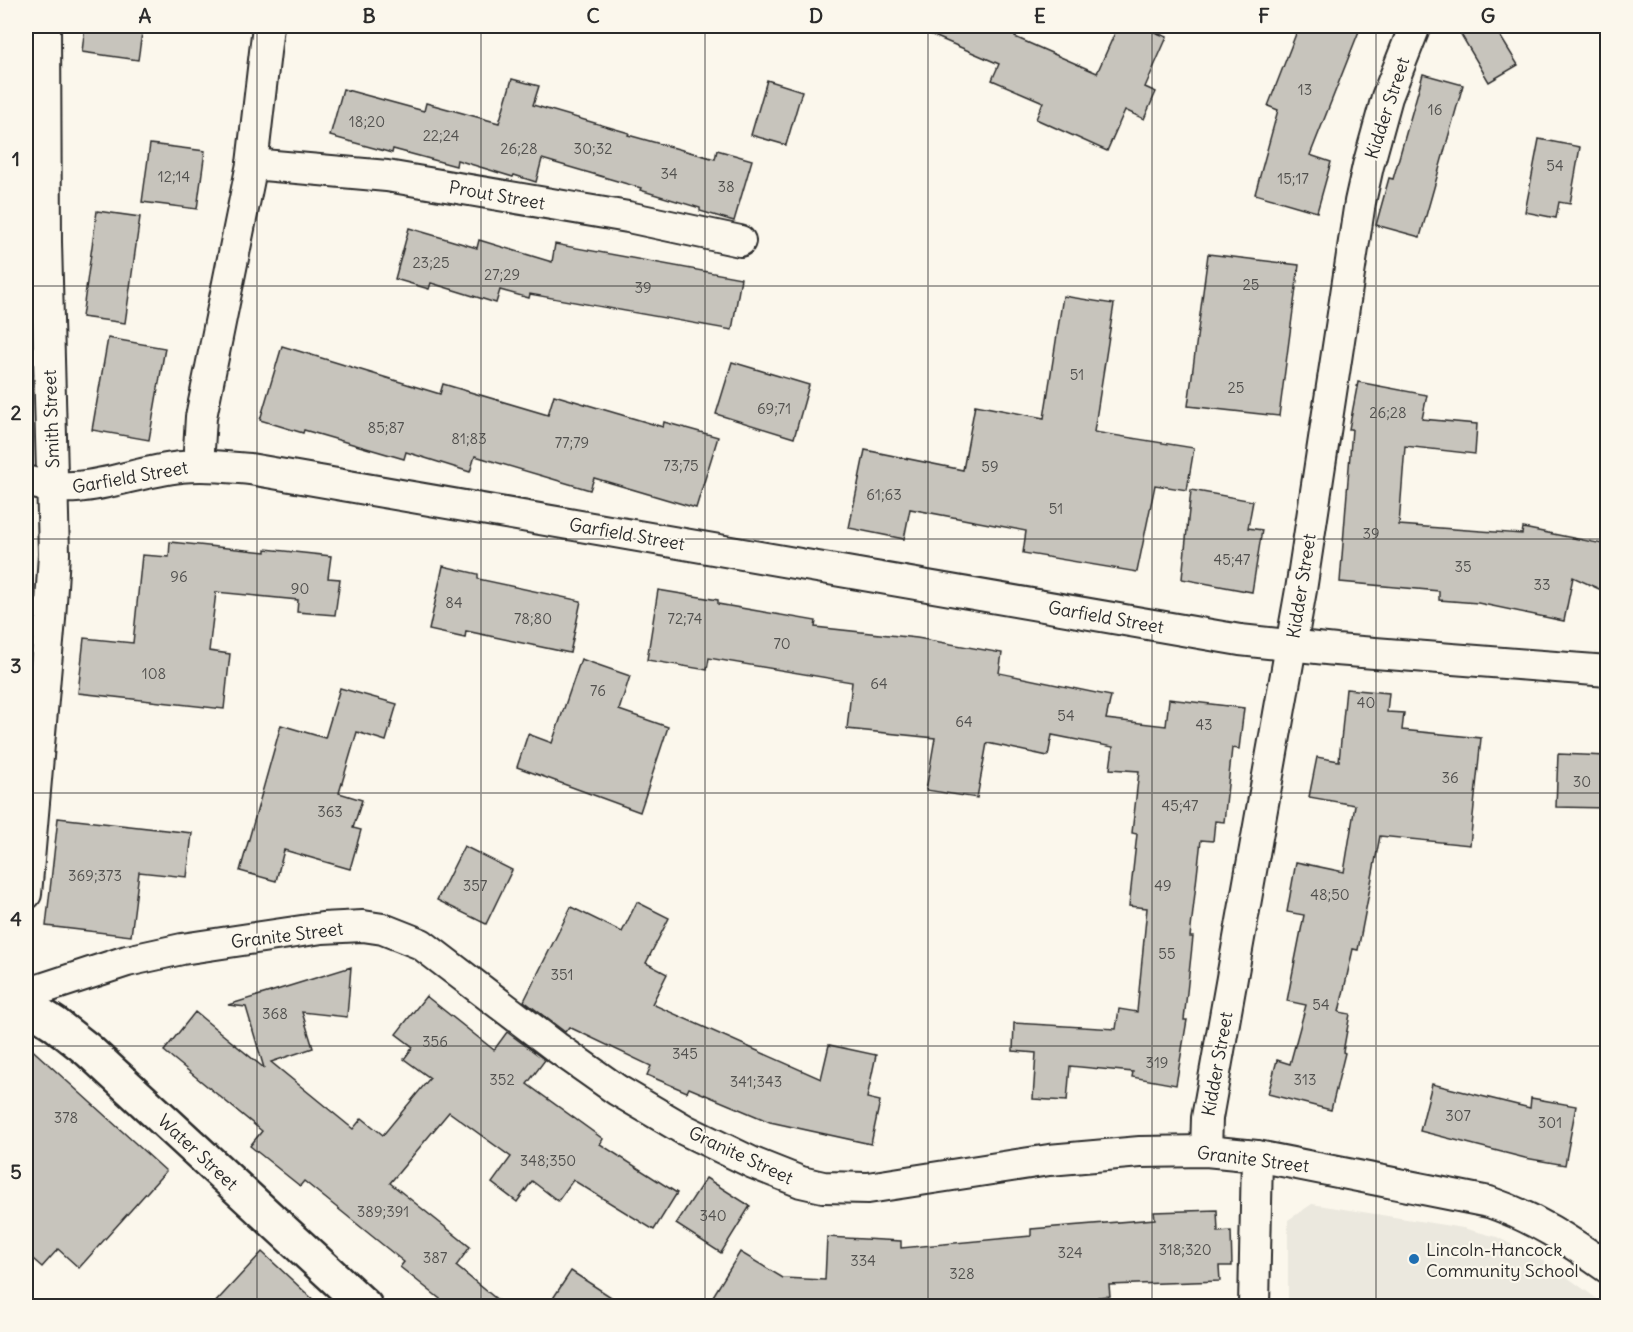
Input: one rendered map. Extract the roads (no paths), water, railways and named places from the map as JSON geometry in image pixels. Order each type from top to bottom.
[{"type":"main road","name":"Water Street","points":[[26,1005],[88,1050],[365,1306]]},
{"type":"street","name":"Smith Street","points":[[39,484],[46,242],[45,26]]},
{"type":"street","points":[[198,466],[201,417],[252,164],[268,26]]},
{"type":"street","name":"Kidder Street","points":[[1206,1151],[1207,1118],[1292,646],[1360,202],[1387,97],[1415,26]]},
{"type":"street","name":"Prout Street","points":[[252,164],[398,178],[628,217],[740,241]]},
{"type":"street","name":"Garfield Street","points":[[26,894],[54,554],[39,484],[69,489],[180,467],[198,466],[222,466],[281,473],[1180,630],[1292,646],[1608,671]]},
{"type":"street","name":"Granite Street","points":[[26,994],[127,961],[182,949],[322,928],[363,926],[383,929],[411,940],[430,951],[584,1068],[651,1110],[753,1163],[801,1182],[823,1187],[868,1188],[1049,1160],[1140,1152],[1206,1151],[1257,1156],[1470,1198],[1508,1208],[1566,1238],[1608,1268]]},
{"type":"street","points":[[1254,1306],[1257,1156]]},
{"type":"place","name":"Lincoln-Hancock Community School","points":[[1414,1259]]}]
